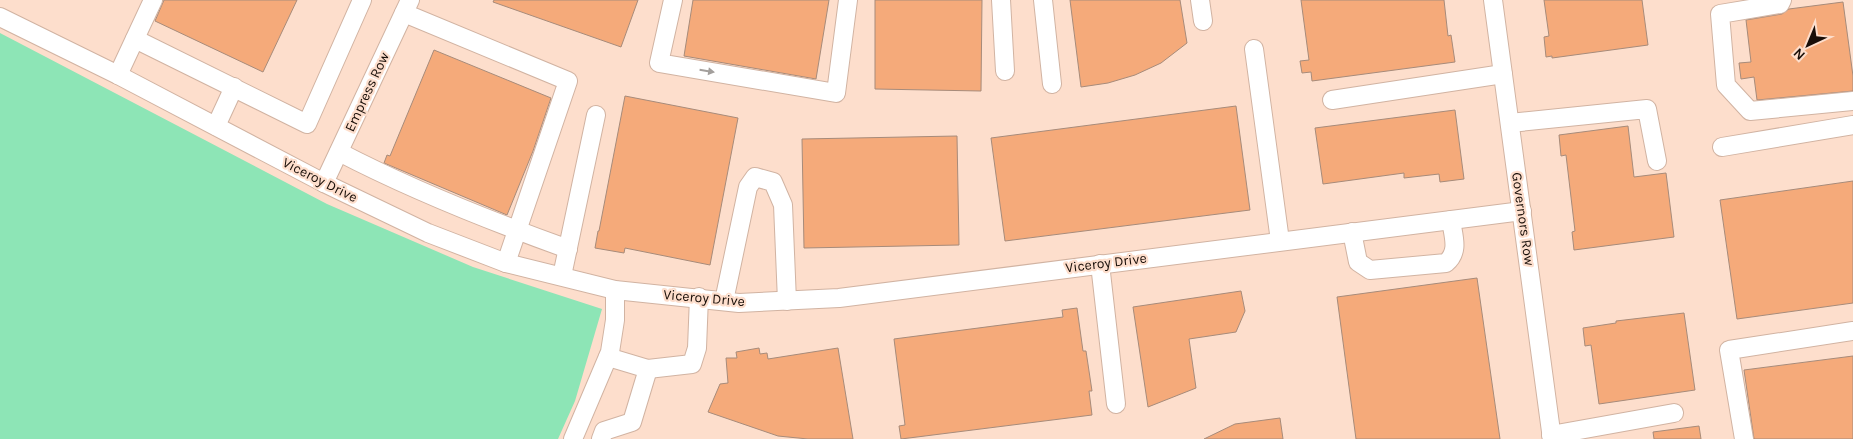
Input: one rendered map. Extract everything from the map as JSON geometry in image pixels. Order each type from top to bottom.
[{"type":"street","points":[[118,75],[153,0]]},
{"type":"street","points":[[135,39],[307,124],[362,0]]},
{"type":"street","points":[[673,0],[659,64],[836,93],[848,0]]},
{"type":"street","points":[[1001,0],[1005,71]]},
{"type":"street","points":[[1044,0],[1052,84]]},
{"type":"street","points":[[1200,0],[1203,20]]},
{"type":"street","name":"Governors Row","points":[[1493,0],[1552,437]]},
{"type":"street","points":[[1782,0],[1780,4],[1720,14],[1726,85],[1750,111],[1853,100]]},
{"type":"street","points":[[407,4],[568,81],[506,263]]},
{"type":"street","name":"Empress Row","points":[[324,183],[407,4]]},
{"type":"street","name":"Viceroy Drive","points":[[0,17],[118,75],[324,183],[428,233],[506,263],[615,290],[739,303],[839,298],[1522,211]]},
{"type":"street","points":[[1254,49],[1280,241]]},
{"type":"street","points":[[1332,100],[1503,74]]},
{"type":"street","points":[[216,126],[234,87]]},
{"type":"street","points":[[1510,123],[1646,109],[1657,162]]},
{"type":"street","points":[[562,276],[596,115]]},
{"type":"street","points":[[1722,147],[1853,125]]},
{"type":"street","points":[[339,152],[376,171],[517,230],[568,249]]},
{"type":"street","points":[[724,301],[748,187],[755,177],[773,182],[784,205],[787,300]]},
{"type":"street","points":[[1352,232],[1358,262],[1370,270],[1446,263],[1452,258],[1455,250],[1451,220]]},
{"type":"street","points":[[1100,264],[1116,404]]},
{"type":"street","points":[[573,439],[608,357],[615,320],[615,290]]},
{"type":"street","points":[[608,357],[648,369],[692,364],[698,348],[699,298]]},
{"type":"street","points":[[1744,439],[1729,350],[1853,331]]},
{"type":"street","points":[[601,439],[604,431],[632,422],[648,369]]},
{"type":"street","points":[[1552,437],[1586,434],[1674,413]]},
{"type":"green space","points":[[0,33],[327,204],[473,267],[602,309],[575,401],[558,439],[0,439]]},
{"type":"building","points":[[164,0],[297,0],[263,72],[155,21]]},
{"type":"building","points":[[494,0],[638,0],[621,47],[493,2]]},
{"type":"building","points":[[693,0],[829,0],[816,79],[684,56]]},
{"type":"building","points":[[875,0],[982,0],[981,91],[875,89]]},
{"type":"building","points":[[1070,0],[1180,0],[1187,43],[1161,63],[1135,75],[1108,83],[1081,87]]},
{"type":"building","points":[[1301,0],[1444,0],[1448,36],[1451,35],[1455,62],[1312,81],[1311,72],[1302,73],[1300,61],[1309,60]]},
{"type":"building","points":[[1544,0],[1642,0],[1648,45],[1552,58],[1552,56],[1546,57],[1544,37],[1549,36]]},
{"type":"building","points":[[1843,2],[1853,76],[1853,91],[1757,100],[1754,77],[1741,79],[1739,63],[1751,62],[1746,20],[1782,14],[1789,9]]},
{"type":"building","points":[[434,50],[551,98],[533,151],[507,215],[384,163],[387,155],[390,156]]},
{"type":"building","points":[[625,96],[738,118],[710,265],[625,248],[624,253],[595,248]]},
{"type":"building","points":[[1236,106],[1250,210],[1005,241],[991,138]]},
{"type":"building","points":[[1455,110],[1464,179],[1440,182],[1439,174],[1404,178],[1404,173],[1323,184],[1315,128]]},
{"type":"building","points":[[1628,126],[1634,177],[1666,173],[1674,237],[1574,250],[1572,232],[1575,231],[1566,155],[1561,156],[1559,135]]},
{"type":"building","points":[[957,136],[959,245],[804,248],[802,139]]},
{"type":"building","points":[[1853,181],[1853,303],[1737,319],[1720,200]]},
{"type":"building","points":[[1477,278],[1500,439],[1356,439],[1337,297]]},
{"type":"building","points":[[1241,291],[1245,311],[1236,332],[1189,339],[1196,388],[1148,407],[1133,307]]},
{"type":"building","points":[[1077,308],[1083,351],[1086,351],[1092,391],[1089,391],[1092,415],[901,439],[899,426],[905,425],[894,339],[1063,317],[1062,310]]},
{"type":"building","points":[[1684,313],[1695,390],[1599,404],[1591,345],[1585,346],[1583,328],[1616,323],[1616,321]]},
{"type":"building","points":[[759,348],[760,354],[767,353],[768,359],[838,348],[853,439],[808,439],[778,436],[708,412],[720,384],[728,383],[726,358],[737,358],[736,352]]},
{"type":"building","points":[[1853,356],[1853,439],[1754,439],[1744,370]]},
{"type":"building","points":[[1280,418],[1283,439],[1204,439],[1235,424]]},
{"type":"building","points":[[1699,426],[1701,439],[1654,439],[1653,432]]}]
